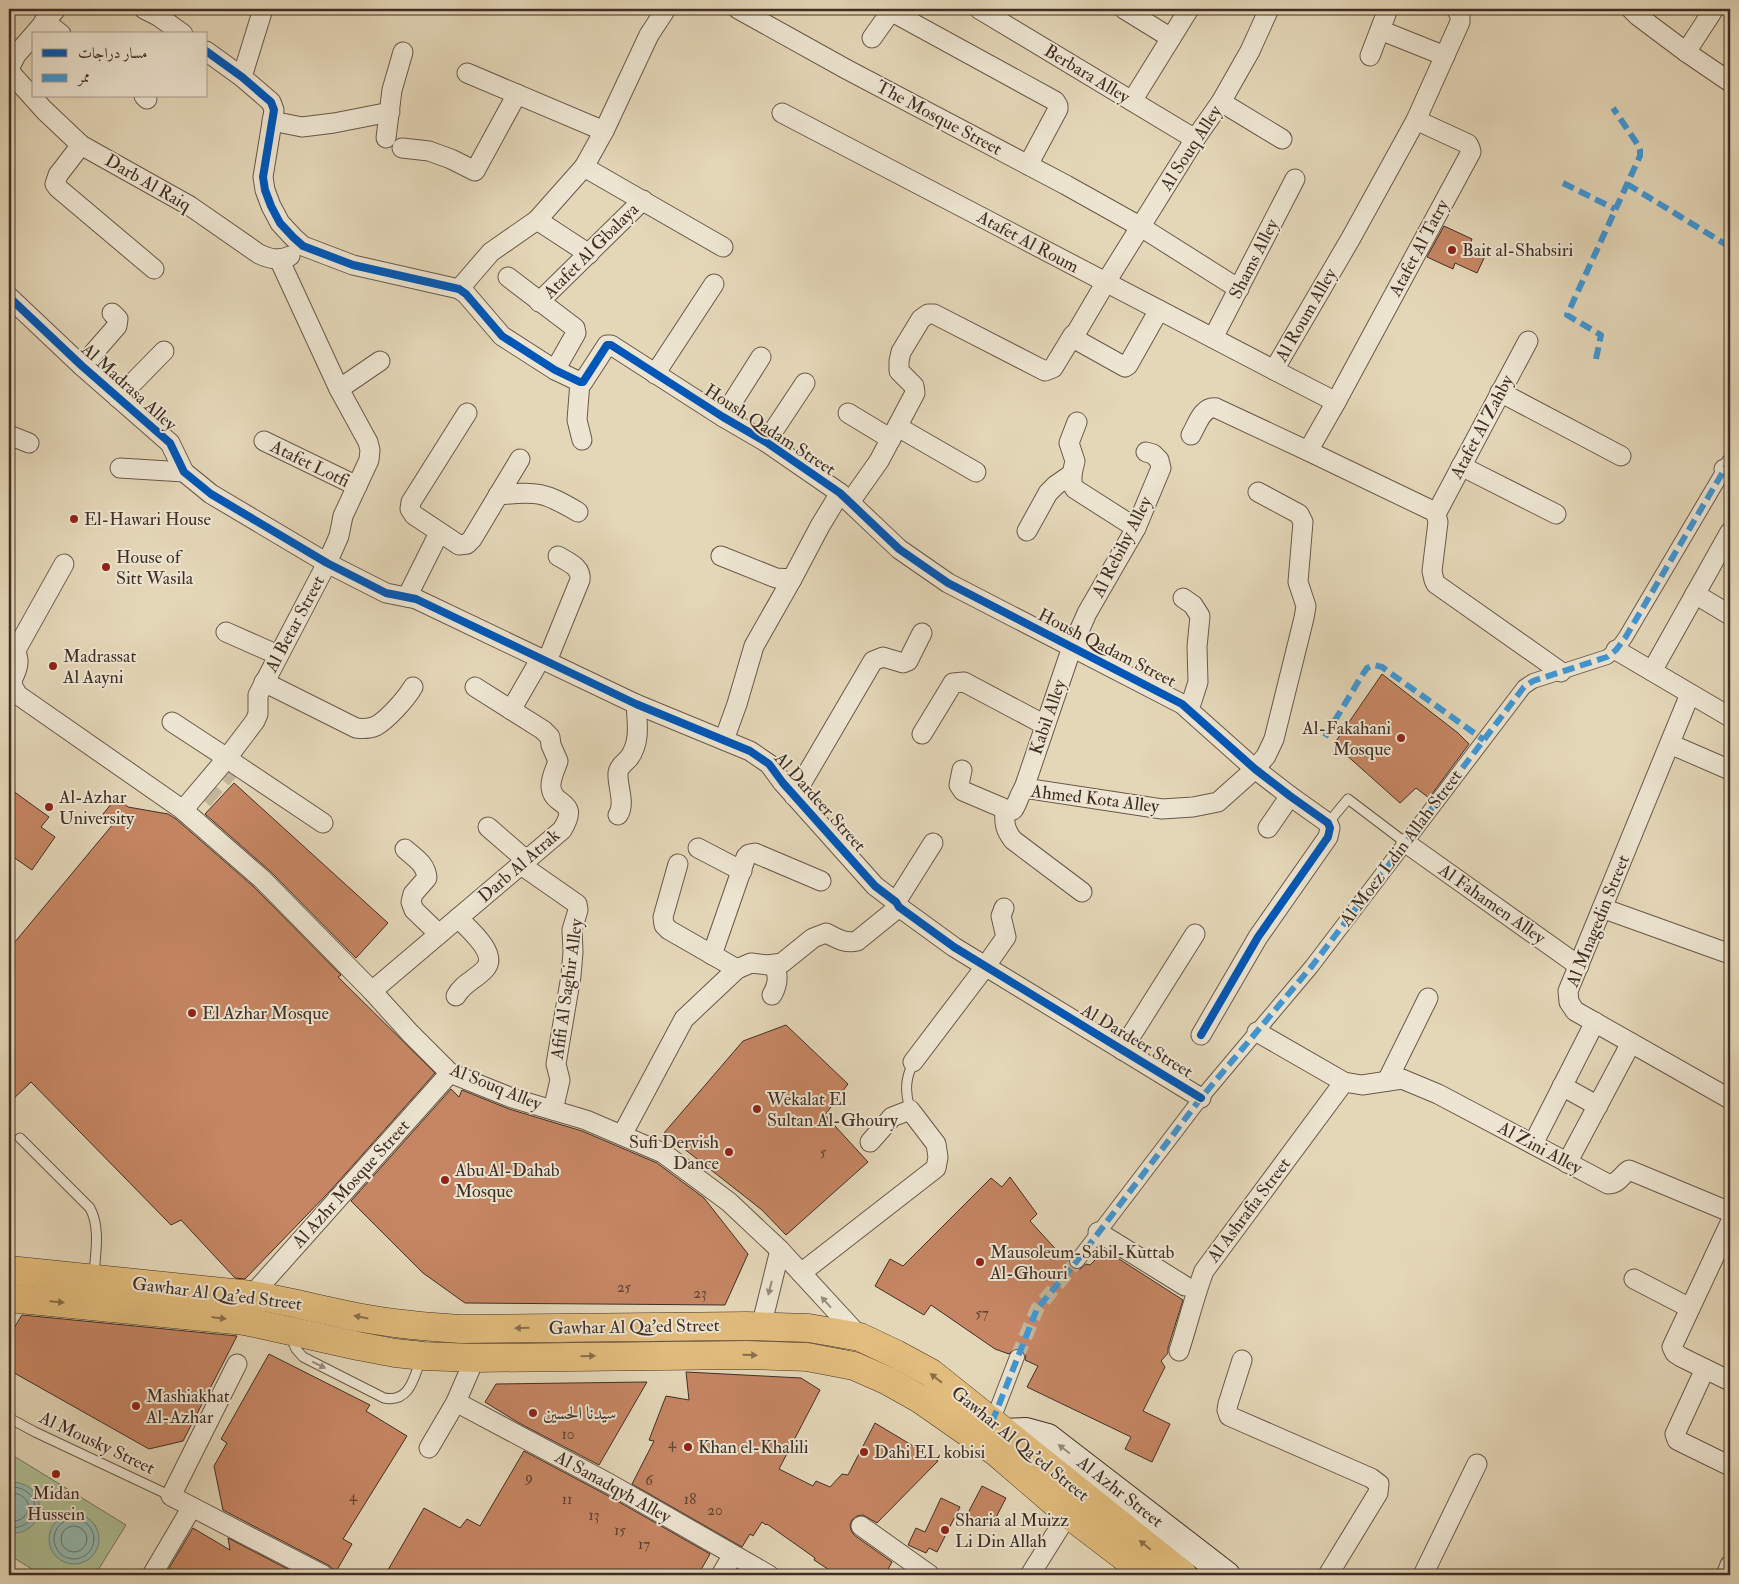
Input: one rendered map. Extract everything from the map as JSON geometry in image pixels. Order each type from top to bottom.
[{"type":"main road","name":"Gawhar Al Qa'ed Street","points":[[9,1270],[252,1295],[280,1299],[361,1318],[421,1326],[461,1329],[809,1328],[860,1337],[931,1373],[1183,1575]]},
{"type":"main road","name":"Gawhar Al Qa'ed Street","points":[[9,1298],[210,1316],[244,1321],[376,1350],[423,1356],[475,1358],[747,1355],[807,1357],[854,1366],[888,1380],[920,1399],[996,1452],[1068,1514],[1148,1575]]},
{"type":"main road","name":"Al Azhr Street","points":[[998,1427],[1026,1431],[1048,1437],[1227,1575]]},
{"type":"street","points":[[144,9],[158,16],[180,32]]},
{"type":"street","points":[[242,77],[262,9]]},
{"type":"street","points":[[459,289],[491,252],[537,220],[584,166],[604,131],[649,35],[666,9]]},
{"type":"street","name":"The Mosque Street","points":[[738,9],[846,70],[1141,226],[1239,289]]},
{"type":"street","name":"Berbara Alley","points":[[979,9],[1195,140]]},
{"type":"street","points":[[1124,9],[1171,38]]},
{"type":"street","points":[[1132,101],[1189,9]]},
{"type":"street","name":"Al Souq Alley","points":[[895,433],[915,394],[914,386],[899,371],[901,352],[921,319],[928,314],[934,314],[1045,371],[1053,368],[1195,140],[1221,102],[1250,51],[1269,9]]},
{"type":"street","points":[[1370,56],[1388,9]]},
{"type":"street","name":"Al Roum Alley","points":[[1336,402],[1274,370],[1351,238],[1416,120],[1460,22],[1460,15],[1456,9]]},
{"type":"street","points":[[1631,9],[1686,52],[1730,82]]},
{"type":"street","points":[[1686,52],[1714,9]]},
{"type":"street","points":[[872,38],[889,14],[894,13],[1055,101],[1058,109],[1028,165]]},
{"type":"street","points":[[36,32],[50,15],[60,32]]},
{"type":"street","points":[[1380,30],[1445,56]]},
{"type":"street","points":[[9,70],[16,55],[32,36]]},
{"type":"street","points":[[208,52],[242,77],[271,102],[274,110],[264,177],[265,190],[280,222],[303,246],[353,265],[459,289],[466,294],[502,336],[556,370],[580,382],[577,420],[582,440]]},
{"type":"street","points":[[386,138],[392,90],[403,52]]},
{"type":"street","name":"Darb Al Raiq","points":[[9,70],[32,96]]},
{"type":"street","points":[[467,73],[604,131]]},
{"type":"street","points":[[402,148],[429,151],[475,171],[517,94]]},
{"type":"street","name":"Darb Al Raiq","points":[[34,98],[81,145],[190,206],[259,254],[279,259]]},
{"type":"street","points":[[1221,102],[1282,139]]},
{"type":"street","points":[[272,121],[302,127],[390,112]]},
{"type":"street","name":"Atafet Al Roum","points":[[782,113],[1274,370]]},
{"type":"street","name":"Atafet Al Tatry","points":[[1336,402],[1471,152],[1468,144],[1416,120]]},
{"type":"street","points":[[81,145],[58,175],[55,184],[154,269]]},
{"type":"street","points":[[584,166],[723,247]]},
{"type":"street","name":"Shams Alley","points":[[1213,338],[1295,179]]},
{"type":"street","name":"Atafet Al Gbalaya","points":[[540,302],[643,200]]},
{"type":"street","points":[[537,220],[589,254]]},
{"type":"street","points":[[279,259],[294,254],[303,246]]},
{"type":"street","name":"Al Betar Street","points":[[184,810],[231,761],[258,714],[258,695],[327,563],[339,536],[343,516],[369,460],[370,450],[360,425],[339,389],[279,259]]},
{"type":"street","points":[[508,277],[575,328],[576,333],[556,370]]},
{"type":"street","points":[[655,374],[714,284]]},
{"type":"street","name":"Al Madrasa Alley","points":[[9,297],[82,366],[170,443],[184,472],[211,494],[327,563]]},
{"type":"street","points":[[1074,335],[1076,340],[1126,367],[1159,310]]},
{"type":"street","points":[[82,366],[117,326],[118,319],[112,313]]},
{"type":"street","name":"Atafet Al Zahby","points":[[1436,514],[1528,340]]},
{"type":"street","name":"Housh Qadam Street","points":[[580,382],[583,382],[609,345],[766,442],[845,498],[899,548],[948,583],[1182,704],[1255,769],[1328,823]]},
{"type":"street","points":[[118,398],[164,352]]},
{"type":"street","points":[[723,417],[761,357]]},
{"type":"street","points":[[339,389],[380,361]]},
{"type":"street","points":[[766,442],[805,383]]},
{"type":"street","points":[[1500,392],[1621,456]]},
{"type":"street","points":[[1308,451],[1336,402]]},
{"type":"street","points":[[1191,435],[1206,409],[1210,407],[1216,408],[1430,509],[1436,514],[1438,522],[1432,571],[1434,580],[1440,587],[1561,672]]},
{"type":"street","points":[[467,413],[411,502],[410,509],[414,515],[459,545],[467,544],[520,459]]},
{"type":"street","points":[[848,413],[895,433],[976,472]]},
{"type":"street","points":[[1077,422],[1069,444],[1075,461],[1072,484],[1075,489],[1136,528]]},
{"type":"street","points":[[724,740],[754,646],[820,526],[879,461],[895,433]]},
{"type":"street","points":[[9,435],[29,443]]},
{"type":"street","name":"Atafet Lotfi","points":[[264,441],[357,486]]},
{"type":"street","name":"Al Rebihy Alley","points":[[1072,647],[1087,613],[1136,528],[1160,468],[1159,460],[1146,452]]},
{"type":"street","points":[[1461,466],[1556,514]]},
{"type":"street","name":"Al Moez Ldin Allah Street","points":[[1077,1260],[1201,1098],[1312,966],[1524,687],[1528,683],[1607,657],[1616,650],[1728,467]]},
{"type":"street","points":[[120,468],[184,472]]},
{"type":"street","points":[[1027,531],[1048,493],[1072,474]]},
{"type":"street","name":"Ahmed Kota Alley","points":[[962,770],[959,785],[963,791],[1005,810],[1013,810],[1024,788],[1162,808],[1193,807],[1218,802],[1255,769],[1266,756],[1274,739],[1306,606],[1298,582],[1304,522],[1299,514],[1258,492]]},
{"type":"street","points":[[498,495],[539,493],[555,499],[578,512]]},
{"type":"street","points":[[1652,671],[1730,532]]},
{"type":"street","points":[[407,597],[439,533]]},
{"type":"street","points":[[511,710],[544,660],[580,580],[581,574],[579,569],[558,556]]},
{"type":"street","points":[[721,556],[776,578],[792,579]]},
{"type":"street","name":"Al Dardeer Street","points":[[327,563],[386,593],[416,599],[636,704],[750,751],[769,764],[794,796],[875,886],[897,905],[954,948],[1201,1098]]},
{"type":"street","points":[[12,646],[64,564]]},
{"type":"street","points":[[1695,594],[1730,616]]},
{"type":"street","points":[[1183,598],[1193,605],[1200,616],[1197,647],[1198,682],[1189,710]]},
{"type":"street","points":[[226,632],[278,655]]},
{"type":"street","points":[[794,796],[873,661],[883,657],[903,663],[908,661],[922,633]]},
{"type":"street","name":"Al Souq Alley","points":[[12,646],[18,670],[12,680],[13,687],[18,695],[184,810],[262,879],[450,1072],[512,1098],[586,1120],[663,1153],[729,1202],[780,1250],[860,1337]]},
{"type":"street","name":"Kabil Alley","points":[[1024,788],[1072,647]]},
{"type":"street","points":[[1616,650],[1730,717]]},
{"type":"street","points":[[922,734],[953,683],[959,681],[1044,726]]},
{"type":"street","points":[[264,682],[356,728],[365,730],[376,726],[407,697],[413,687]]},
{"type":"street","name":"Darb Al Atrak","points":[[372,991],[562,830],[569,819],[568,810],[553,794],[550,786],[558,761],[551,746],[550,737],[543,730],[475,687]]},
{"type":"street","name":"Al Mnagedin Street","points":[[1690,694],[1568,991],[1569,1002],[1576,1011],[1594,1022],[1730,1099]]},
{"type":"street","points":[[618,816],[621,805],[618,769],[628,759],[634,747],[638,732],[636,704]]},
{"type":"street","points":[[172,722],[323,823]]},
{"type":"street","points":[[1670,744],[1730,770]]},
{"type":"street","points":[[1268,828],[1290,796]]},
{"type":"street","points":[[1005,810],[1004,821],[1006,830],[1013,840],[1082,892]]},
{"type":"street","points":[[1200,1035],[1258,938],[1328,837],[1330,828],[1328,823]]},
{"type":"street","points":[[488,827],[524,863]]},
{"type":"street","points":[[622,1135],[684,1020],[736,969],[751,963],[774,965],[782,963],[820,934],[826,933],[842,941],[857,941],[897,905],[933,843]]},
{"type":"street","name":"Al Fahamen Alley","points":[[1406,843],[1578,966]]},
{"type":"street","points":[[698,848],[742,871]]},
{"type":"street","points":[[405,849],[423,864],[427,872],[427,878],[413,894],[411,902],[414,910],[439,934]]},
{"type":"street","points":[[712,955],[749,854],[755,853],[822,882]]},
{"type":"street","name":"Afifi Al Saghir Alley","points":[[524,863],[576,904],[578,910],[572,930],[571,976],[556,1064],[560,1080],[553,1110]]},
{"type":"street","points":[[678,864],[663,917],[664,925],[669,930],[736,969]]},
{"type":"street","points":[[913,1062],[1006,937],[1001,916],[1004,908]]},
{"type":"street","points":[[1602,908],[1730,954]]},
{"type":"street","points":[[456,996],[461,987],[485,969],[489,962],[489,956],[484,946],[458,918]]},
{"type":"street","points":[[1122,1050],[1195,934]]},
{"type":"street","points":[[772,995],[778,984],[774,965]]},
{"type":"street","points":[[1387,1081],[1428,998]]},
{"type":"street","points":[[1533,1144],[1594,1022]]},
{"type":"street","points":[[1257,1032],[1344,1082]]},
{"type":"street","points":[[1567,1163],[1631,1043]]},
{"type":"street","name":"Al Azhr Mosque Street","points":[[252,1295],[450,1072]]},
{"type":"street","name":"Al Zini Alley","points":[[1344,1082],[1362,1085],[1402,1079],[1438,1094],[1608,1184],[1617,1182],[1629,1170],[1730,1212]]},
{"type":"street","name":"Al Ashrafia Street","points":[[1179,1351],[1204,1270],[1344,1082]]},
{"type":"street","points":[[1562,1086],[1598,1106]]},
{"type":"street","points":[[801,1273],[936,1168],[938,1157],[936,1144],[910,1110],[892,1117],[870,1142]]},
{"type":"street","points":[[1730,1224],[1672,1347],[1675,1354],[1730,1382]]},
{"type":"street","points":[[1098,1232],[1185,1286]]},
{"type":"street","points":[[760,1327],[780,1250]]},
{"type":"street","points":[[1634,1279],[1690,1308]]},
{"type":"street","points":[[998,1427],[1017,1357]]},
{"type":"street","points":[[429,1448],[456,1402],[475,1358]]},
{"type":"street","points":[[1242,1360],[1226,1410],[1229,1416],[1371,1478],[1379,1484],[1378,1493],[1328,1575]]},
{"type":"street","points":[[237,1364],[171,1496],[323,1575]]},
{"type":"street","points":[[1705,1369],[1675,1434],[1677,1440],[1730,1466]]},
{"type":"street","name":"Al Sanadqyh Alley","points":[[456,1402],[610,1484],[769,1575]]},
{"type":"street","points":[[1422,1575],[1477,1464]]},
{"type":"street","points":[[152,1575],[192,1507]]},
{"type":"street","points":[[1030,1575],[1068,1514]]},
{"type":"street","points":[[861,1526],[930,1575]]},
{"type":"street","points":[[721,1575],[733,1555]]},
{"type":"street","points":[[1726,1575],[1730,1565]]},
{"type":"lane","points":[[1328,823],[1348,799],[1406,843]]},
{"type":"lane","points":[[910,1110],[906,1092],[907,1076],[913,1062]]},
{"type":"lane","points":[[20,1138],[90,1208],[95,1218],[96,1228],[94,1279]]},
{"type":"lane","points":[[289,1331],[296,1350],[303,1357],[384,1398],[390,1399],[402,1396],[408,1391],[423,1356]]},
{"type":"lane","name":"Al Mousky Street","points":[[9,1418],[171,1496]]},
{"type":"green space","points":[[9,1453],[126,1525],[95,1575],[42,1575],[9,1555]]},
{"type":"water","points":[[9,1483],[24,1485],[33,1491],[38,1500],[39,1509],[37,1519],[31,1527],[21,1532],[9,1533]]},
{"type":"water","points":[[74,1514],[83,1516],[94,1525],[99,1539],[97,1548],[88,1559],[74,1564],[65,1562],[54,1553],[49,1539],[51,1530],[60,1519]]},
{"type":"building","name":"Bait al-Shabsiri","points":[[1444,226],[1472,239],[1469,246],[1486,254],[1477,273],[1455,263],[1453,269],[1427,257]]},
{"type":"building","name":"Al-Fakahani Mosque","points":[[1382,674],[1458,733],[1469,744],[1429,798],[1416,788],[1400,803],[1334,744]]},
{"type":"building","points":[[234,783],[388,923],[356,958],[270,871],[205,814]]},
{"type":"building","points":[[9,788],[49,817],[41,827],[55,837],[32,870],[9,854]]},
{"type":"building","name":"El Azhar Mosque","points":[[117,797],[128,807],[168,814],[176,819],[254,887],[341,975],[338,977],[435,1073],[330,1191],[245,1279],[235,1278],[181,1220],[171,1225],[31,1082],[9,1103],[9,949],[114,823],[103,814]]},
{"type":"building","name":"Wekalat El Sultan Al-Ghoury","points":[[786,1025],[848,1084],[825,1115],[868,1162],[786,1235],[762,1210],[664,1133],[743,1041]]},
{"type":"building","points":[[451,1089],[459,1097],[462,1090],[509,1109],[582,1131],[657,1163],[704,1198],[748,1254],[725,1305],[465,1303],[423,1273],[351,1201]]},
{"type":"building","points":[[1010,1177],[1037,1214],[1030,1221],[1061,1255],[1069,1258],[1069,1264],[1072,1268],[1080,1269],[1086,1264],[1090,1265],[1105,1250],[1183,1300],[1168,1353],[1161,1361],[1165,1367],[1143,1411],[1170,1424],[1152,1462],[1125,1449],[1131,1437],[1027,1387],[1038,1366],[1025,1360],[1026,1355],[1021,1349],[1015,1348],[1009,1354],[995,1349],[931,1305],[924,1315],[875,1286],[890,1259],[903,1266],[991,1178],[1002,1187]]},
{"type":"building","name":"Mashiakhat Al-Azhar","points":[[22,1315],[237,1336],[183,1441],[149,1449],[9,1370],[9,1336]]},
{"type":"building","points":[[269,1354],[370,1405],[366,1411],[407,1436],[343,1539],[352,1544],[334,1575],[333,1569],[328,1565],[223,1510],[214,1466],[227,1443],[221,1439]]},
{"type":"building","points":[[686,1372],[801,1378],[820,1390],[779,1469],[813,1486],[816,1481],[830,1487],[842,1474],[848,1475],[875,1423],[938,1461],[877,1523],[863,1515],[857,1516],[852,1520],[850,1525],[854,1535],[892,1562],[885,1575],[837,1575],[762,1522],[753,1536],[750,1534],[742,1547],[632,1484],[654,1441],[649,1440],[666,1396],[689,1400]]},
{"type":"building","points":[[647,1382],[599,1465],[519,1423],[485,1402],[496,1384]]},
{"type":"building","points":[[524,1451],[605,1494],[710,1554],[698,1575],[385,1575],[424,1508],[460,1528],[467,1519],[480,1526]]},
{"type":"building","points":[[982,1486],[1006,1498],[991,1527],[967,1515]]},
{"type":"building","points":[[941,1498],[960,1507],[937,1552],[929,1548],[926,1553],[908,1545],[916,1528],[925,1532]]},
{"type":"building","points":[[193,1528],[230,1550],[228,1538],[299,1575],[165,1575]]},
{"type":"tunnel","points":[[203,800],[235,764]]},
{"type":"tunnel","points":[[1017,1357],[1037,1309],[1077,1261]]},
{"type":"tunnel","points":[[233,1305],[358,1332],[421,1341],[460,1344],[746,1341],[807,1343],[857,1352],[893,1368],[927,1387],[955,1409]]},
{"type":"marked path","points":[[1596,359],[1601,335],[1567,315],[1640,156],[1638,145],[1613,108]]},
{"type":"marked path","points":[[1563,183],[1615,209]]},
{"type":"marked path","points":[[1627,184],[1730,247]]},
{"type":"marked path","points":[[992,1422],[1037,1309],[1077,1261],[1201,1098],[1312,966],[1524,687],[1533,681],[1607,657],[1616,650],[1625,638],[1730,460]]},
{"type":"marked path","points":[[1325,737],[1367,668],[1374,665],[1382,667],[1484,740]]},
{"type":"cycle path","points":[[208,52],[242,77],[271,102],[274,110],[263,177],[265,190],[280,223],[303,246],[353,265],[459,289],[466,294],[502,336],[555,370],[580,382],[583,382],[607,345],[611,345],[723,417],[766,442],[840,493],[899,549],[948,583],[1182,704],[1255,769],[1328,823],[1330,828],[1328,837],[1258,937],[1201,1035]]},
{"type":"cycle path","points":[[9,297],[82,366],[170,443],[184,472],[211,494],[327,563],[386,593],[416,599],[636,704],[750,751],[769,764],[783,783],[875,886],[896,902],[899,907],[954,947],[1201,1098]]},
{"type":"place","name":"Bait al-Shabsiri","points":[[1452,250]]},
{"type":"place","name":"El-Hawari House","points":[[74,519]]},
{"type":"place","name":"House of Sitt Wasila","points":[[106,567]]},
{"type":"place","name":"Madrassat Al Aayni","points":[[53,666]]},
{"type":"place","name":"Al-Fakahani Mosque","points":[[1401,738]]},
{"type":"place","name":"Al-Azhar University","points":[[49,807]]},
{"type":"place","name":"El Azhar Mosque","points":[[192,1013]]},
{"type":"place","name":"Wekalat El Sultan Al-Ghoury","points":[[757,1109]]},
{"type":"place","name":"Sufi Dervish Dance","points":[[729,1152]]},
{"type":"place","name":"Abu Al-Dahab Mosque","points":[[445,1180]]},
{"type":"place","name":"Mausoleum-Sabil-Kuttab Al-Ghouri","points":[[980,1262]]},
{"type":"place","name":"Mashiakhat Al-Azhar","points":[[136,1406]]},
{"type":"place","name":"سيدنا الحسين","points":[[533,1413]]},
{"type":"place","name":"Khan el-Khalili","points":[[688,1447]]},
{"type":"place","name":"Dahi EL kobisi","points":[[864,1452]]},
{"type":"place","name":"Midan Hussein","points":[[56,1474]]},
{"type":"place","name":"Sharia al Muizz Li Din Allah","points":[[945,1530]]}]
